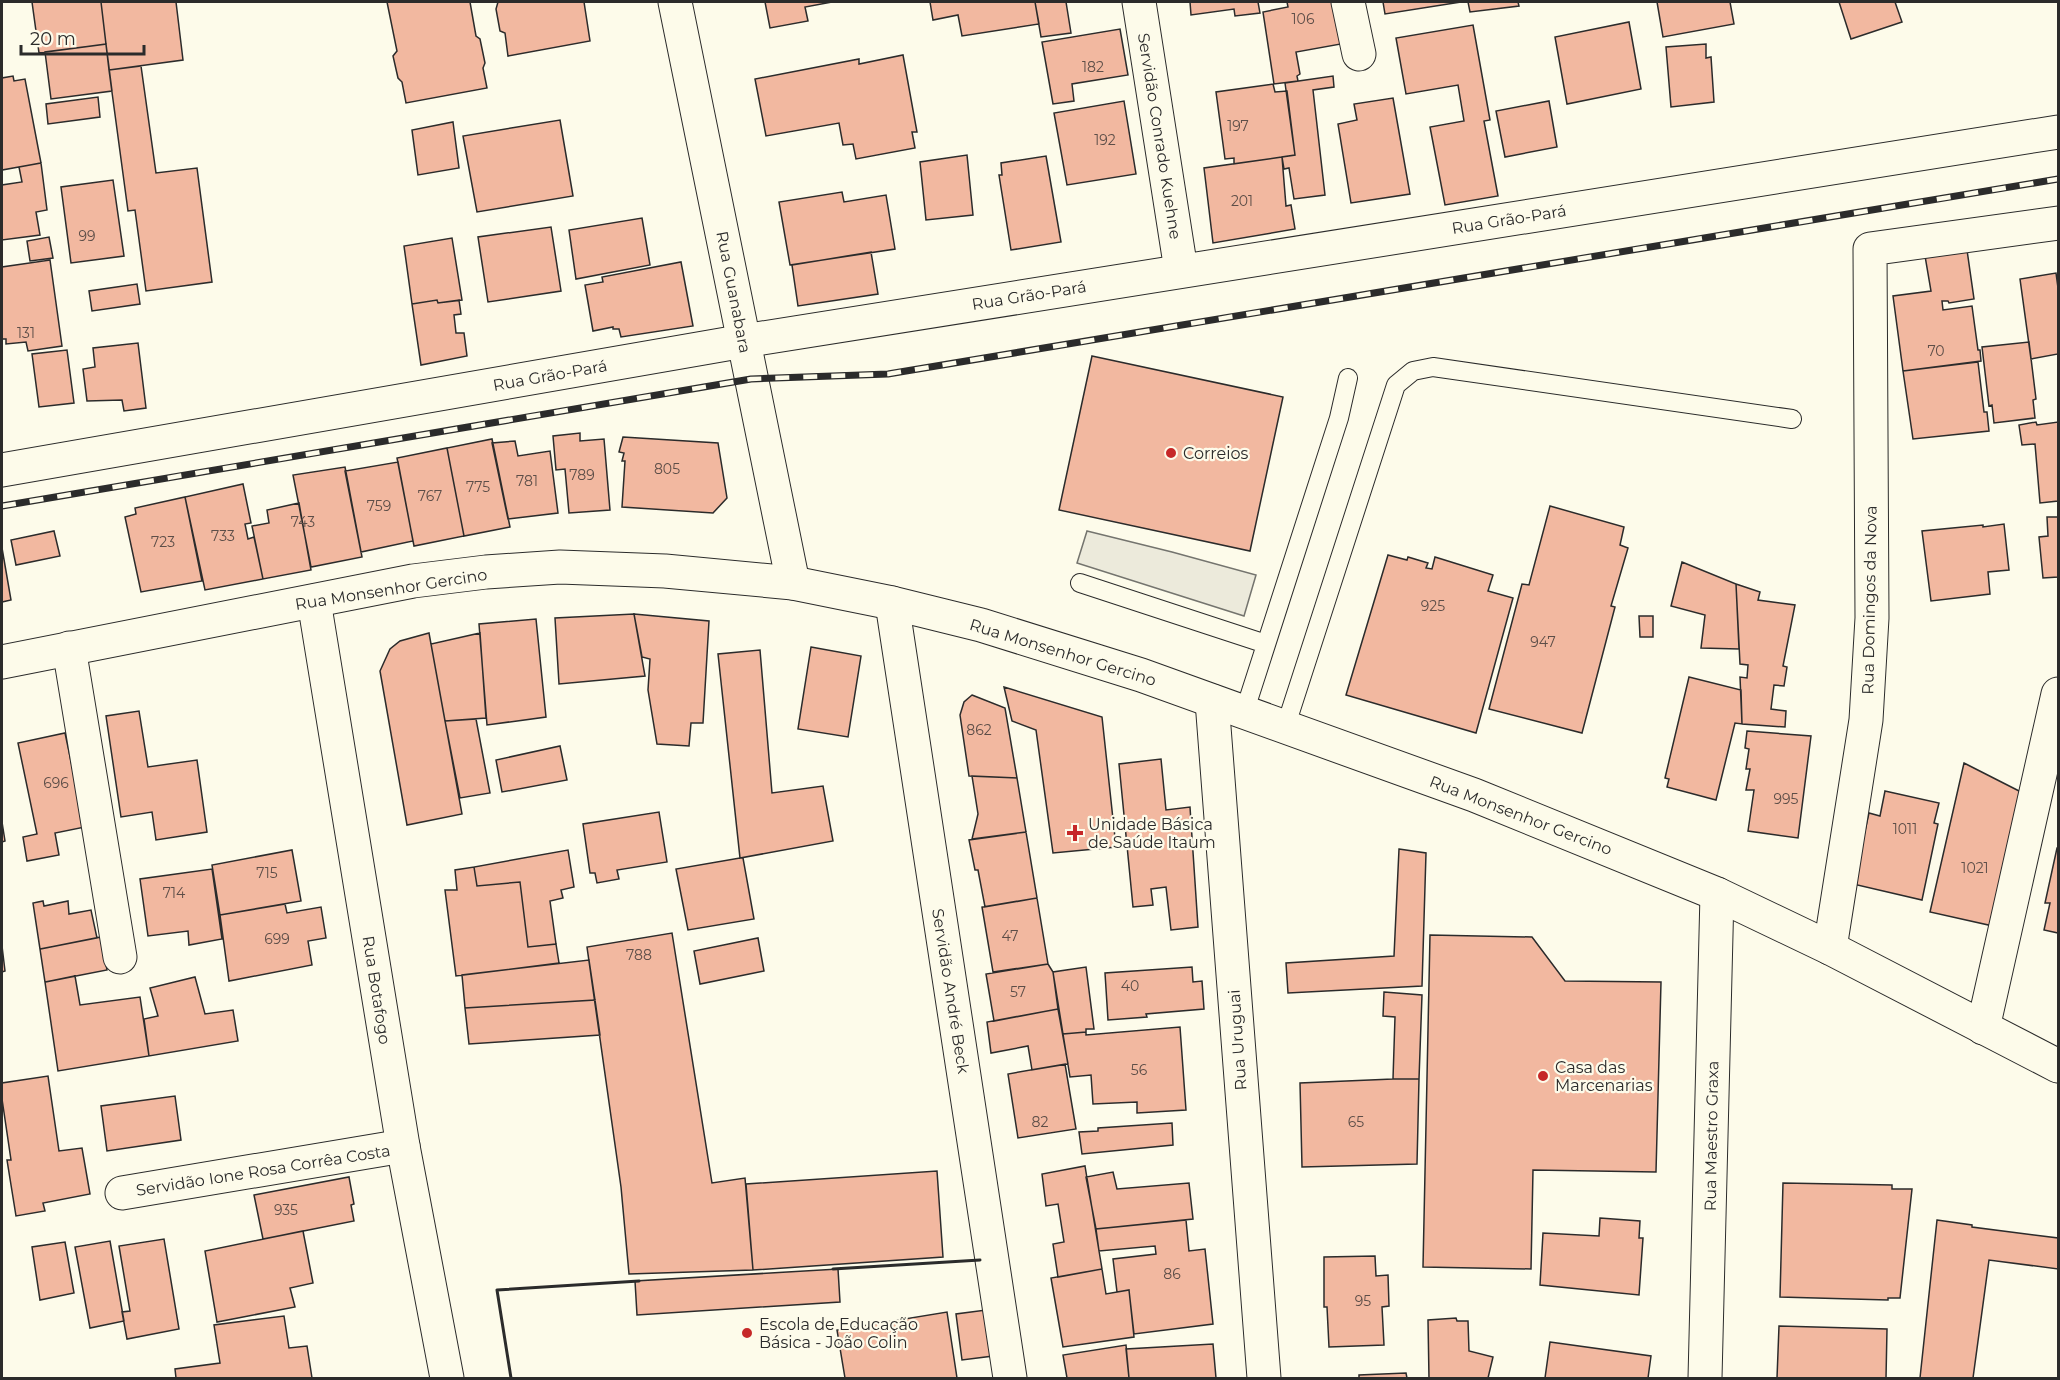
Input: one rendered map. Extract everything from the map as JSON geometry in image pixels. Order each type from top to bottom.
[{"type":"street","name":"Rua Guanabara","points":[[675,2],[793,583]]},
{"type":"street","name":"Servidão Conrado Kuehne","points":[[1139,2],[1181,270]]},
{"type":"street","points":[[1347,2],[1359,54]]},
{"type":"street","name":"Rua Grão-Pará","points":[[2,470],[744,341],[2058,132]]},
{"type":"street","name":"Rua Domingos da Nova","points":[[1830,948],[1866,720],[1872,618],[1870,249],[2058,223]]},
{"type":"street","name":"Rua Monsenhor Gercino","points":[[2,662],[413,581],[486,572],[560,567],[665,571],[793,583],[892,603],[981,625],[1141,675],[1474,795],[1717,894],[1830,948],[2058,1066]]},
{"type":"street","name":"Rua Botafogo","points":[[314,601],[403,1146],[447,1378]]},
{"type":"street","name":"Servidão André Beck","points":[[892,603],[1010,1378]]},
{"type":"street","points":[[69,648],[120,957]]},
{"type":"street","points":[[1983,1028],[2058,694]]},
{"type":"street","name":"Rua Uruguai","points":[[1212,701],[1264,1378]]},
{"type":"street","name":"Rua Maestro Graxa","points":[[1705,1378],[1717,894]]},
{"type":"street","name":"Servidão Ione Rosa Corrêa Costa","points":[[122,1193],[403,1146]]},
{"type":"lane","points":[[1285,728],[1396,385],[1413,371],[1433,367],[1792,419]]},
{"type":"lane","points":[[1244,712],[1339,418],[1348,378]]},
{"type":"lane","points":[[1080,583],[1266,644]]},
{"type":"shaded area","points":[[1087,531],[1256,575],[1244,616],[1077,563]]},
{"type":"building","points":[[32,2],[101,2],[106,44],[39,53]]},
{"type":"building","points":[[101,2],[176,2],[183,60],[109,70]]},
{"type":"building","points":[[387,2],[470,2],[476,36],[480,39],[485,63],[483,68],[487,88],[406,103],[393,56],[397,51]]},
{"type":"building","points":[[498,2],[584,2],[590,41],[508,56],[505,33],[500,31],[496,9]]},
{"type":"building","points":[[765,2],[832,2],[805,7],[808,21],[770,28]]},
{"type":"building","points":[[930,2],[1035,2],[1039,24],[962,36],[958,15],[933,20]]},
{"type":"building","points":[[1035,2],[1066,2],[1071,33],[1041,37]]},
{"type":"building","points":[[1190,2],[1258,2],[1260,13],[1235,16],[1234,9],[1191,15]]},
{"type":"building","points":[[1287,2],[1334,2],[1341,44],[1296,52],[1300,74],[1297,76],[1298,81],[1274,84],[1263,12],[1288,7]]},
{"type":"building","points":[[1383,2],[1461,2],[1385,14]]},
{"type":"building","points":[[1468,2],[1518,2],[1519,6],[1470,12]]},
{"type":"building","points":[[1657,2],[1730,2],[1734,24],[1663,37]]},
{"type":"building","points":[[1839,2],[1895,2],[1902,22],[1851,39]]},
{"type":"building","points":[[1629,22],[1641,89],[1567,104],[1555,37]]},
{"type":"building","points":[[1473,25],[1490,120],[1484,121],[1498,196],[1445,205],[1430,127],[1464,121],[1458,85],[1406,94],[1396,38]]},
{"type":"building","points":[[1120,29],[1128,75],[1072,84],[1074,101],[1053,104],[1042,42]]},
{"type":"building","points":[[106,44],[112,91],[51,99],[45,52]]},
{"type":"building","points":[[1706,44],[1706,58],[1711,57],[1714,102],[1671,107],[1666,47]]},
{"type":"building","points":[[903,55],[917,132],[912,132],[915,148],[856,159],[853,144],[843,145],[839,123],[766,136],[755,79],[859,59],[859,64]]},
{"type":"building","points":[[141,66],[156,173],[197,168],[212,282],[146,291],[135,210],[128,211],[109,70]]},
{"type":"building","points":[[13,76],[14,81],[25,79],[41,163],[2,170],[2,78]]},
{"type":"building","points":[[1333,76],[1334,87],[1313,90],[1325,195],[1294,199],[1289,168],[1284,169],[1282,157],[1295,155],[1285,83]]},
{"type":"building","points":[[1273,84],[1275,92],[1287,91],[1295,155],[1234,164],[1234,158],[1225,159],[1216,92]]},
{"type":"building","points":[[98,97],[100,117],[48,124],[46,104]]},
{"type":"building","points":[[1393,98],[1410,194],[1351,203],[1338,124],[1357,120],[1354,104]]},
{"type":"building","points":[[1124,101],[1136,174],[1067,185],[1054,113]]},
{"type":"building","points":[[1549,101],[1557,147],[1505,157],[1496,111]]},
{"type":"building","points":[[560,120],[573,196],[477,212],[463,136]]},
{"type":"building","points":[[453,122],[459,168],[418,175],[412,130]]},
{"type":"building","points":[[967,155],[973,215],[926,220],[920,162]]},
{"type":"building","points":[[1046,156],[1061,242],[1011,250],[999,175],[1002,175],[1001,163]]},
{"type":"building","points":[[1282,157],[1286,206],[1291,205],[1295,229],[1213,243],[1204,168]]},
{"type":"building","points":[[41,163],[47,210],[36,212],[40,235],[2,240],[2,185],[22,182],[19,167]]},
{"type":"building","points":[[113,180],[124,256],[71,263],[61,187]]},
{"type":"building","points":[[842,192],[844,202],[886,195],[895,249],[790,265],[779,202]]},
{"type":"building","points":[[642,218],[650,265],[576,279],[569,230]]},
{"type":"building","points":[[551,227],[561,291],[488,302],[478,237]]},
{"type":"building","points":[[49,237],[53,258],[30,261],[27,241]]},
{"type":"building","points":[[452,238],[462,300],[438,303],[437,300],[412,304],[404,246]]},
{"type":"building","points":[[1967,250],[1974,299],[1949,303],[1942,301],[1943,310],[1972,306],[1981,361],[1903,371],[1893,296],[1931,291],[1925,256]]},
{"type":"building","points":[[871,252],[878,294],[798,306],[792,265]]},
{"type":"building","points":[[50,260],[62,346],[28,351],[26,342],[6,344],[6,339],[2,339],[2,267]]},
{"type":"building","points":[[681,262],[693,326],[621,337],[619,329],[613,329],[613,327],[593,331],[585,285],[603,282],[602,277]]},
{"type":"building","points":[[2056,273],[2058,354],[2031,359],[2020,279]]},
{"type":"building","points":[[137,284],[140,304],[92,311],[89,291]]},
{"type":"building","points":[[437,300],[438,303],[459,300],[461,314],[454,315],[456,333],[464,333],[467,356],[421,365],[412,304]]},
{"type":"building","points":[[2029,342],[2036,399],[2033,400],[2035,418],[1994,423],[1992,405],[1989,406],[1982,347]]},
{"type":"building","points":[[138,343],[146,408],[124,411],[122,400],[87,401],[83,369],[95,367],[93,348]]},
{"type":"building","points":[[67,350],[74,403],[39,407],[32,354]]},
{"type":"building","name":"Correios","points":[[1092,356],[1283,397],[1250,551],[1059,510]]},
{"type":"building","name":"Correios","points":[[1092,356],[1283,397],[1250,551],[1059,510]]},
{"type":"building","points":[[1978,362],[1984,412],[1987,412],[1989,431],[1913,439],[1903,371]]},
{"type":"building","points":[[2036,422],[2037,425],[2058,422],[2058,501],[2040,503],[2035,444],[2022,445],[2019,425]]},
{"type":"building","points":[[580,433],[580,441],[604,439],[610,510],[569,513],[565,469],[556,470],[553,436]]},
{"type":"building","points":[[623,437],[718,443],[727,498],[713,513],[622,507],[625,461],[622,461],[624,453],[619,452]]},
{"type":"building","points":[[492,439],[510,527],[464,536],[447,448]]},
{"type":"building","points":[[515,441],[518,456],[550,451],[558,513],[508,519],[492,443]]},
{"type":"building","points":[[447,448],[464,536],[414,546],[397,458]]},
{"type":"building","points":[[398,462],[413,541],[361,552],[345,471]]},
{"type":"building","points":[[345,467],[362,557],[311,567],[293,475]]},
{"type":"building","points":[[243,484],[251,523],[245,524],[248,539],[254,537],[263,579],[205,590],[185,497]]},
{"type":"building","points":[[185,497],[202,581],[141,592],[125,517],[136,514],[135,508]]},
{"type":"building","points":[[299,503],[311,570],[263,579],[252,526],[269,523],[267,510]]},
{"type":"building","points":[[1550,506],[1624,527],[1620,545],[1628,548],[1611,606],[1615,607],[1582,733],[1489,709],[1522,584],[1529,585]]},
{"type":"building","points":[[2047,517],[2058,517],[2058,577],[2043,578],[2039,537],[2048,536]]},
{"type":"building","points":[[2004,524],[2009,570],[1988,572],[1990,594],[1931,601],[1922,531]]},
{"type":"building","points":[[54,531],[60,556],[16,565],[11,540]]},
{"type":"building","points":[[2,548],[11,600],[2,602]]},
{"type":"building","points":[[1388,555],[1407,560],[1408,557],[1428,563],[1426,568],[1432,569],[1435,557],[1493,575],[1488,591],[1513,598],[1476,733],[1346,695]]},
{"type":"building","points":[[1682,562],[1736,584],[1739,649],[1701,648],[1705,615],[1671,606]]},
{"type":"building","points":[[1736,584],[1760,592],[1758,600],[1795,605],[1783,666],[1787,667],[1784,686],[1774,685],[1771,709],[1786,711],[1785,727],[1742,724],[1740,677],[1747,678],[1748,665],[1740,664]]},
{"type":"building","points":[[634,614],[645,676],[559,684],[555,618]]},
{"type":"building","points":[[634,614],[709,621],[703,723],[691,723],[689,746],[657,744],[648,690],[650,659],[642,657]]},
{"type":"building","points":[[1639,616],[1653,616],[1653,637],[1640,637]]},
{"type":"building","points":[[536,619],[546,717],[487,725],[479,624]]},
{"type":"building","points":[[429,633],[462,814],[407,825],[380,671],[390,649],[400,641]]},
{"type":"building","points":[[480,633],[486,718],[445,721],[431,644]]},
{"type":"building","points":[[811,647],[861,656],[848,737],[798,729]]},
{"type":"building","points":[[760,650],[772,793],[823,786],[833,841],[740,858],[718,654]]},
{"type":"building","points":[[1689,677],[1741,690],[1742,724],[1735,723],[1716,800],[1667,787],[1669,779],[1665,778]]},
{"type":"building","points":[[1004,687],[1102,717],[1116,847],[1053,853],[1036,730],[1012,721]]},
{"type":"building","points":[[972,695],[1005,708],[1017,778],[969,776],[960,715],[964,702]]},
{"type":"building","points":[[139,711],[148,767],[197,760],[207,832],[156,840],[152,812],[121,817],[106,716]]},
{"type":"building","points":[[476,719],[490,793],[460,798],[445,721]]},
{"type":"building","points":[[1747,731],[1811,736],[1798,838],[1748,831],[1754,790],[1746,790],[1750,769],[1746,769],[1749,749],[1745,748]]},
{"type":"building","points":[[65,733],[85,827],[55,833],[59,855],[27,861],[23,837],[37,834],[18,743]]},
{"type":"building","points":[[560,746],[567,780],[502,792],[496,760]]},
{"type":"building","points":[[1161,759],[1166,810],[1190,807],[1198,927],[1171,930],[1166,887],[1151,889],[1153,905],[1133,907],[1119,764]]},
{"type":"building","points":[[1964,763],[2023,793],[1993,926],[1930,912]]},
{"type":"building","points":[[972,776],[1017,778],[1026,832],[972,839],[978,814]]},
{"type":"building","points":[[1885,791],[1939,803],[1934,823],[1938,824],[1922,900],[1853,884],[1869,813],[1880,816]]},
{"type":"building","points":[[659,812],[667,862],[617,870],[619,879],[597,883],[595,873],[590,873],[583,824]]},
{"type":"building","points":[[2,822],[5,841],[2,842]]},
{"type":"building","points":[[1026,832],[1037,898],[985,907],[969,840]]},
{"type":"building","points":[[2057,848],[2058,933],[2044,930],[2050,903],[2045,903]]},
{"type":"building","points":[[1399,849],[1426,853],[1422,986],[1288,993],[1286,963],[1394,956]]},
{"type":"building","points":[[292,850],[301,901],[220,915],[212,865]]},
{"type":"building","points":[[568,850],[574,887],[561,890],[563,898],[550,901],[556,944],[528,947],[520,882],[477,886],[474,867]]},
{"type":"building","points":[[743,858],[754,919],[688,930],[676,869]]},
{"type":"building","points":[[474,867],[477,886],[520,882],[528,947],[556,944],[559,963],[456,976],[445,890],[457,890],[455,870]]},
{"type":"building","points":[[212,869],[222,939],[189,945],[188,931],[148,936],[140,879]]},
{"type":"building","points":[[1037,898],[1048,964],[993,972],[982,907]]},
{"type":"building","points":[[43,901],[44,906],[68,901],[69,914],[91,910],[97,938],[40,949],[33,903]]},
{"type":"building","points":[[285,904],[287,913],[321,907],[326,938],[308,941],[312,965],[229,981],[220,915]]},
{"type":"building","points":[[672,933],[712,1183],[745,1178],[753,1270],[629,1274],[621,1187],[587,947]]},
{"type":"building","name":"Casa das Marcenarias","points":[[1430,935],[1532,937],[1565,981],[1661,982],[1656,1172],[1533,1170],[1531,1269],[1423,1267]]},
{"type":"building","points":[[101,937],[107,970],[45,982],[40,949]]},
{"type":"building","points":[[758,938],[764,971],[700,984],[694,951]]},
{"type":"building","points":[[2,946],[5,971],[2,972]]},
{"type":"building","points":[[589,960],[595,1000],[465,1008],[462,975]]},
{"type":"building","points":[[1048,964],[1053,972],[1058,1009],[994,1021],[986,974]]},
{"type":"building","points":[[1086,967],[1094,1029],[1063,1034],[1053,972]]},
{"type":"building","points":[[1192,967],[1193,982],[1202,981],[1204,1009],[1108,1020],[1105,973]]},
{"type":"building","points":[[75,976],[80,1005],[140,997],[149,1056],[58,1071],[45,982]]},
{"type":"building","points":[[195,977],[205,1014],[233,1010],[238,1041],[149,1056],[144,1019],[158,1016],[150,988]]},
{"type":"building","points":[[1384,992],[1422,995],[1419,1079],[1393,1079],[1395,1017],[1383,1016]]},
{"type":"building","points":[[595,1000],[600,1035],[469,1044],[465,1008]]},
{"type":"building","points":[[1058,1009],[1068,1064],[1032,1070],[1028,1046],[991,1053],[987,1022]]},
{"type":"building","points":[[1180,1027],[1186,1110],[1137,1113],[1137,1102],[1093,1104],[1091,1075],[1070,1077],[1063,1034],[1086,1032],[1086,1035]]},
{"type":"building","points":[[1065,1064],[1076,1129],[1018,1138],[1008,1074]]},
{"type":"building","points":[[48,1076],[59,1151],[82,1148],[90,1194],[43,1203],[45,1211],[16,1216],[7,1160],[11,1160],[2,1099],[2,1083]]},
{"type":"building","points":[[1419,1079],[1417,1164],[1302,1167],[1300,1083]]},
{"type":"building","points":[[175,1096],[181,1140],[107,1151],[101,1106]]},
{"type":"building","points":[[1172,1123],[1173,1145],[1082,1154],[1079,1132],[1098,1131],[1098,1128]]},
{"type":"building","points":[[1085,1166],[1102,1269],[1058,1277],[1053,1244],[1064,1242],[1058,1204],[1046,1206],[1042,1174]]},
{"type":"building","points":[[937,1171],[943,1257],[753,1270],[746,1184]]},
{"type":"building","points":[[1113,1172],[1117,1189],[1189,1183],[1193,1219],[1096,1229],[1086,1177]]},
{"type":"building","points":[[349,1177],[354,1204],[351,1205],[354,1221],[263,1239],[254,1195]]},
{"type":"building","points":[[1783,1183],[1892,1185],[1892,1189],[1912,1189],[1900,1298],[1888,1298],[1888,1300],[1780,1297]]},
{"type":"building","points":[[1600,1218],[1640,1221],[1639,1238],[1643,1238],[1639,1295],[1540,1285],[1543,1233],[1599,1236]]},
{"type":"building","points":[[1186,1220],[1189,1251],[1205,1249],[1213,1324],[1134,1334],[1129,1290],[1117,1292],[1113,1259],[1156,1254],[1155,1246],[1099,1251],[1096,1229]]},
{"type":"building","points":[[1937,1220],[2058,1238],[2058,1269],[1989,1260],[1973,1378],[1920,1378]]},
{"type":"building","points":[[303,1231],[313,1283],[290,1288],[295,1307],[217,1322],[205,1251]]},
{"type":"building","points":[[164,1239],[179,1329],[127,1339],[122,1312],[130,1311],[119,1246]]},
{"type":"building","points":[[110,1241],[124,1321],[90,1328],[75,1247]]},
{"type":"building","points":[[65,1242],[74,1293],[40,1300],[32,1247]]},
{"type":"building","points":[[1375,1256],[1376,1276],[1388,1275],[1389,1306],[1382,1307],[1384,1345],[1329,1347],[1327,1307],[1324,1307],[1324,1257]]},
{"type":"building","points":[[838,1269],[840,1302],[637,1315],[635,1281]]},
{"type":"building","points":[[1102,1269],[1106,1294],[1129,1290],[1134,1337],[1063,1347],[1051,1278]]},
{"type":"building","points":[[986,1310],[993,1356],[962,1360],[956,1314]]},
{"type":"building","points":[[947,1312],[957,1378],[845,1378],[837,1330]]},
{"type":"building","points":[[284,1316],[289,1348],[307,1346],[312,1378],[176,1378],[175,1369],[220,1363],[214,1325]]},
{"type":"building","points":[[1456,1318],[1457,1321],[1468,1321],[1469,1351],[1493,1357],[1488,1378],[1429,1378],[1428,1320]]},
{"type":"building","points":[[1779,1326],[1887,1329],[1886,1378],[1777,1378]]},
{"type":"building","points":[[1550,1342],[1651,1356],[1648,1378],[1545,1378]]},
{"type":"building","points":[[1213,1344],[1216,1378],[1129,1378],[1126,1349]]},
{"type":"building","points":[[1126,1345],[1129,1378],[1067,1378],[1063,1355]]},
{"type":"building","points":[[1406,1373],[1407,1378],[1359,1378],[1359,1375]]},
{"type":"railway","points":[[2,506],[751,379],[888,374],[2058,179]]},
{"type":"wall","points":[[833,1269],[980,1260]]},
{"type":"wall","points":[[511,1378],[497,1290],[639,1281]]},
{"type":"place","name":"Correios","points":[[1171,453]]},
{"type":"place","name":"Unidade Básica de Saúde Itaum","points":[[1075,833]]},
{"type":"place","name":"Casa das Marcenarias","points":[[1543,1076]]},
{"type":"place","name":"Escola de Educação Básica - João Colin","points":[[747,1333]]}]
